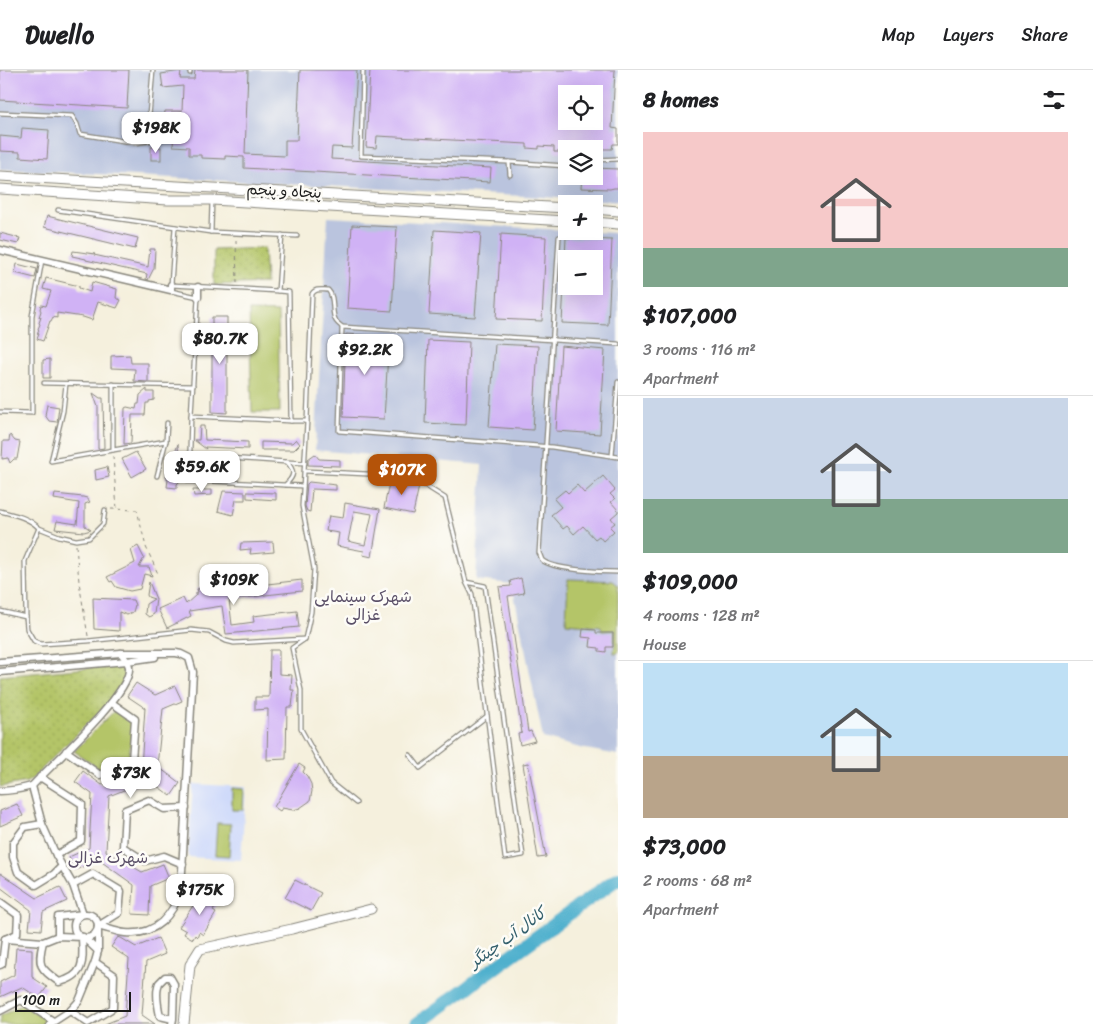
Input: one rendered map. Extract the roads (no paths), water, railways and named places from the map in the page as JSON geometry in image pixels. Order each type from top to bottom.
[{"type":"main road","name":"پنجاه و پنجم","points":[[0,176],[558,208]]},
{"type":"main road","name":"پنجاه و پنجم","points":[[0,188],[168,200],[212,200],[558,221]]},
{"type":"main road","points":[[212,200],[213,188]]},
{"type":"main road","points":[[603,210],[618,211]]},
{"type":"main road","points":[[603,223],[618,224]]},
{"type":"main road","points":[[184,1024],[190,965],[200,948],[292,929],[372,909]]},
{"type":"street","points":[[0,250],[171,288]]},
{"type":"street","points":[[198,287],[198,297]]},
{"type":"street","points":[[98,926],[124,933],[137,933],[149,930],[171,913],[177,901],[181,888],[183,864],[193,672],[189,658],[176,653],[122,653],[0,662],[1,672],[127,661],[176,653]]},
{"type":"street","points":[[0,791],[32,786],[112,703],[129,674],[129,664],[122,653]]},
{"type":"street","points":[[66,751],[100,775],[132,760],[136,719],[112,703]]},
{"type":"street","points":[[40,777],[82,804],[81,841],[56,855]]},
{"type":"street","points":[[32,786],[42,824],[56,855],[73,885],[83,914]]},
{"type":"street","points":[[183,864],[164,856],[145,861],[123,847],[125,810],[149,800],[164,809],[186,808]]},
{"type":"street","points":[[42,824],[25,828],[13,843],[18,872],[36,885],[54,874],[62,866]]},
{"type":"street","points":[[5,939],[43,942],[58,936],[89,937],[96,933],[98,926],[119,913],[121,891],[93,874],[73,885]]},
{"type":"street","points":[[0,902],[18,915],[17,934],[5,939]]},
{"type":"street","points":[[83,914],[79,916],[75,923],[76,931],[98,951]]},
{"type":"street","points":[[0,1011],[20,1000],[52,1022],[70,1011],[79,1001],[98,951],[98,926],[96,919],[94,916],[86,914],[58,916],[58,936]]},
{"type":"street","points":[[43,942],[39,958],[44,971],[59,982],[70,980],[80,971],[83,960],[82,937]]},
{"type":"street","points":[[0,965],[2,964],[5,939]]},
{"type":"street","points":[[70,1011],[88,1023],[113,1008],[114,975],[95,962]]},
{"type":"street","points":[[165,977],[170,978],[174,984],[172,1021],[160,1016],[158,1006],[159,983],[165,977]]},
{"type":"lane","points":[[0,113],[72,116],[80,134],[136,143],[150,141],[159,126],[149,116],[152,70]]},
{"type":"lane","points":[[363,70],[361,156],[558,165]]},
{"type":"lane","points":[[603,160],[618,159]]},
{"type":"lane","points":[[509,162],[510,175]]},
{"type":"lane","points":[[211,232],[212,200]]},
{"type":"lane","points":[[58,210],[211,232],[297,236]]},
{"type":"lane","points":[[171,288],[175,227]]},
{"type":"lane","points":[[278,291],[282,236]]},
{"type":"lane","points":[[559,240],[539,553],[542,559],[549,564],[564,568],[618,572]]},
{"type":"lane","points":[[0,412],[32,413],[32,316],[43,260]]},
{"type":"lane","points":[[171,288],[198,287],[289,292],[291,421]]},
{"type":"lane","points":[[171,288],[198,297],[189,481],[304,486]]},
{"type":"lane","points":[[356,803],[331,783],[301,729],[301,690],[292,648],[305,639],[311,612],[314,569],[302,506],[313,291],[328,290],[330,292],[336,321],[342,327],[618,344]]},
{"type":"lane","points":[[342,327],[339,431],[545,446],[618,457]]},
{"type":"lane","points":[[612,456],[618,382]]},
{"type":"lane","points":[[44,383],[193,386]]},
{"type":"lane","points":[[66,384],[63,411],[50,461],[166,441]]},
{"type":"lane","points":[[113,384],[113,450]]},
{"type":"lane","points":[[191,416],[307,421]]},
{"type":"lane","points":[[157,476],[166,441],[167,423]]},
{"type":"lane","points":[[190,456],[305,463]]},
{"type":"lane","points":[[210,481],[203,467],[213,457]]},
{"type":"lane","points":[[285,485],[290,481],[293,474],[292,468],[287,462]]},
{"type":"lane","points":[[305,470],[410,476],[445,498],[466,582],[472,594],[505,858],[523,855],[485,586],[466,582]]},
{"type":"lane","points":[[0,511],[24,517],[39,528],[76,540],[89,538],[103,524],[105,510]]},
{"type":"lane","points":[[39,528],[25,561],[27,629],[34,642],[41,644],[191,630],[209,632],[234,643],[305,639]]},
{"type":"lane","points":[[0,611],[26,617]]},
{"type":"lane","points":[[410,755],[420,768],[487,716]]},
{"type":"waterway","name":"کانال آب چیتگر","points":[[417,1024],[618,878]]},
{"type":"district","name":"شهرک سینمایی غزالی","points":[[363,605]]},
{"type":"district","name":"شهرک غزالی","points":[[108,857]]}]
